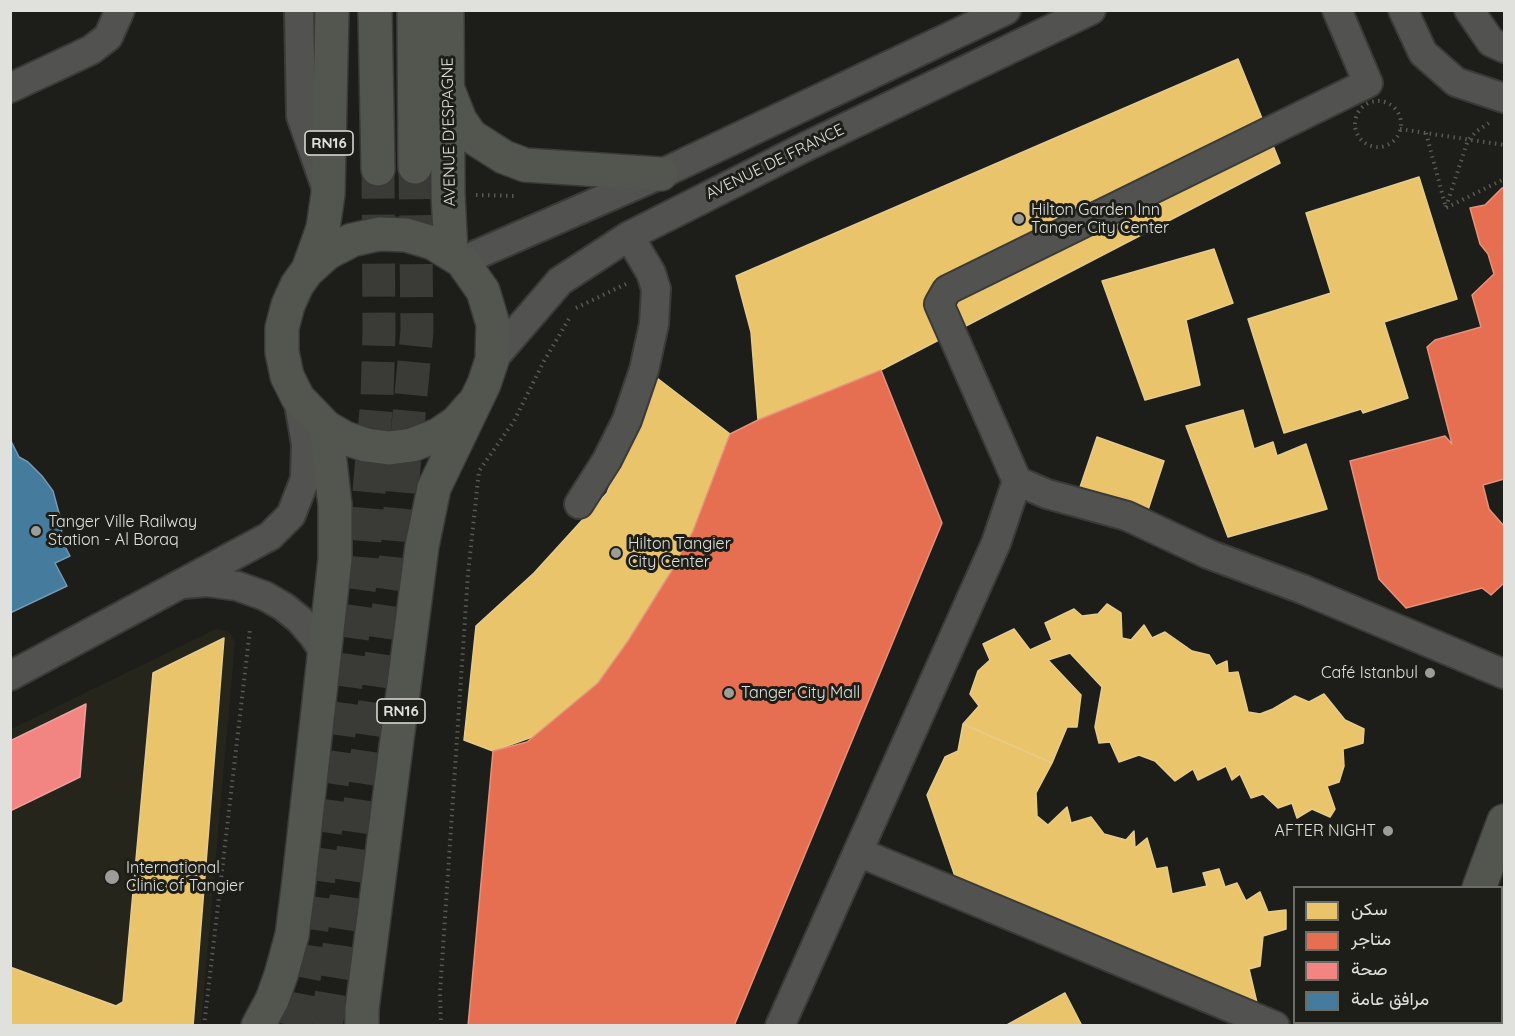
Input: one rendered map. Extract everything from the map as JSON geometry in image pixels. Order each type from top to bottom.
[{"type":"main road","name":"RN16","points":[[307,271],[323,228],[328,194],[332,10]]},
{"type":"main road","name":"RN16","points":[[375,10],[378,169]]},
{"type":"main road","points":[[414,10],[415,167]]},
{"type":"main road","name":"AVENUE D'ESPAGNE","points":[[447,10],[448,194],[457,257]]},
{"type":"main road","points":[[447,87],[460,120],[471,136],[504,157],[525,165],[661,174]]},
{"type":"main road","name":"RN16","points":[[362,1026],[362,1009],[422,546],[434,488],[484,384],[492,360],[493,324],[483,291],[457,257],[433,243],[406,235],[379,234],[352,240],[327,253],[307,271],[297,285],[288,305],[282,327],[284,360],[287,376],[298,398],[326,427],[345,438],[366,445],[389,448],[411,445],[438,435],[457,422],[472,405]]},
{"type":"main road","points":[[258,1026],[275,992],[292,935],[325,653],[334,559],[335,516],[326,427]]},
{"type":"main road","points":[[1480,886],[1504,821]]},
{"type":"street","points":[[10,88],[91,50],[108,37],[120,10]]},
{"type":"street","points":[[299,10],[301,116],[328,194]]},
{"type":"street","points":[[457,257],[661,174],[1006,10]]},
{"type":"street","name":"AVENUE DE FRANCE","points":[[492,360],[560,281],[629,236],[807,146],[1091,10]]},
{"type":"street","points":[[780,1026],[996,543],[1017,481],[939,304],[947,290],[1368,83],[1337,10]]},
{"type":"street","points":[[1403,10],[1423,53],[1456,82],[1499,110]]},
{"type":"street","points":[[1469,10],[1491,42],[1504,48]]},
{"type":"street","points":[[579,504],[607,460],[627,420],[644,370],[654,324],[656,289],[651,273],[629,236]]},
{"type":"street","points":[[10,676],[270,536],[291,515],[305,479],[306,444],[298,398]]},
{"type":"street","points":[[1017,481],[1047,494],[1126,516],[1208,554],[1302,589],[1504,674]]},
{"type":"street","points":[[178,585],[217,583],[237,586],[265,596],[300,620],[314,635],[325,653]]},
{"type":"street","points":[[858,852],[1275,1026]]},
{"type":"path","points":[[1377,101],[1395,110],[1400,119],[1400,129],[1396,139],[1378,148],[1360,139],[1355,130],[1355,119],[1359,110],[1377,101]]},
{"type":"path","points":[[1446,207],[1468,140],[1499,110]]},
{"type":"path","points":[[1400,129],[1504,145]]},
{"type":"path","points":[[1426,133],[1446,207]]},
{"type":"path","points":[[1446,207],[1504,179]]},
{"type":"path","points":[[448,194],[521,196]]},
{"type":"path","points":[[441,1026],[440,993],[444,921],[468,574],[479,471],[514,421],[544,361],[575,308],[651,273]]},
{"type":"path","points":[[204,1026],[250,630]]},
{"type":"shaded area","name":"International Clinic of Tangier","points":[[216,629],[227,631],[235,643],[201,1025],[11,1026],[11,729]]},
{"type":"building: سكن","name":"Hilton Garden Inn Tanger City Center","points":[[1238,59],[1280,163],[881,370],[758,420],[751,332],[736,276]]},
{"type":"building: سكن","points":[[1419,177],[1457,299],[1384,322],[1408,398],[1363,413],[1361,409],[1284,433],[1248,319],[1331,293],[1306,213]]},
{"type":"building: سكن","points":[[1214,249],[1233,303],[1186,320],[1200,385],[1145,400],[1102,281]]},
{"type":"building: سكن","name":"Hilton Tangier City Center","points":[[653,375],[730,434],[693,531],[671,572],[628,641],[598,683],[535,736],[493,751],[464,740],[476,626],[534,573],[607,493]]},
{"type":"building: سكن","points":[[1243,410],[1254,449],[1273,442],[1277,456],[1306,444],[1327,509],[1228,537],[1186,426]]},
{"type":"building: سكن","points":[[1097,437],[1164,461],[1144,522],[1076,499]]},
{"type":"building: سكن","points":[[1107,604],[1121,613],[1122,638],[1131,640],[1144,625],[1152,638],[1165,632],[1192,651],[1209,655],[1216,666],[1227,661],[1228,673],[1238,672],[1248,712],[1260,714],[1295,696],[1309,702],[1324,694],[1345,720],[1364,729],[1363,743],[1343,749],[1344,766],[1339,782],[1327,786],[1335,809],[1330,817],[1312,809],[1297,818],[1292,803],[1278,808],[1263,794],[1251,798],[1240,774],[1232,780],[1226,766],[1198,780],[1193,769],[1175,781],[1155,761],[1139,755],[1119,762],[1110,742],[1099,743],[1095,727],[1102,687],[1070,653],[1048,660],[1081,695],[1077,727],[1067,727],[1052,763],[963,724],[979,706],[970,694],[978,671],[990,660],[983,644],[1014,629],[1030,650],[1052,640],[1045,623],[1074,609],[1082,616],[1098,614]]},
{"type":"building: سكن","points":[[224,638],[193,1026],[10,1026],[10,967],[116,1006],[123,1002],[153,673]]},
{"type":"building: سكن","points":[[963,724],[1052,763],[1036,793],[1037,816],[1048,825],[1067,807],[1071,823],[1091,817],[1104,834],[1126,840],[1134,831],[1135,848],[1147,838],[1156,869],[1167,867],[1172,894],[1207,886],[1203,873],[1219,869],[1225,887],[1237,883],[1246,901],[1260,892],[1268,912],[1286,910],[1286,929],[1263,936],[1260,966],[1249,969],[1257,1003],[1246,1007],[1172,986],[1160,961],[1021,929],[1013,901],[1002,903],[959,888],[927,795],[945,757],[958,751]]},
{"type":"building: سكن","points":[[1065,993],[1082,1026],[1005,1026]]},
{"type":"building: متاجر","points":[[1504,188],[1504,479],[1483,485],[1489,509],[1504,526],[1504,583],[1491,595],[1482,588],[1406,608],[1379,579],[1350,461],[1445,436],[1452,444],[1427,347],[1435,340],[1481,327],[1472,295],[1494,274],[1488,254],[1480,244],[1470,208],[1485,205]]},
{"type":"building: متاجر","name":"Tanger City Mall","points":[[881,370],[942,523],[734,1026],[468,1026],[493,751],[527,742],[598,683],[628,641],[671,572],[693,531],[730,434],[758,420]]},
{"type":"building: صحة","points":[[86,704],[80,777],[10,811],[10,741]]},
{"type":"building: مرافق عامة","name":"Tanger Ville Railway Station - Al Boraq","points":[[11,441],[19,457],[28,462],[42,476],[53,491],[62,524],[61,539],[70,556],[55,563],[67,586],[10,613]]},
{"type":"tunnel","points":[[326,1026],[395,563],[417,331],[415,167]]},
{"type":"tunnel","points":[[295,1026],[307,963],[363,562],[377,398],[378,169]]},
{"type":"place","name":"Hilton Garden Inn Tanger City Center","points":[[1019,219]]},
{"type":"place","name":"Tanger Ville Railway Station - Al Boraq","points":[[36,531]]},
{"type":"place","name":"Hilton Tangier City Center","points":[[616,553]]},
{"type":"place","name":"Café Istanbul","points":[[1430,673]]},
{"type":"place","name":"Tanger City Mall","points":[[729,693]]},
{"type":"place","name":"AFTER NIGHT","points":[[1388,831]]},
{"type":"place","name":"International Clinic of Tangier","points":[[112,877]]}]
